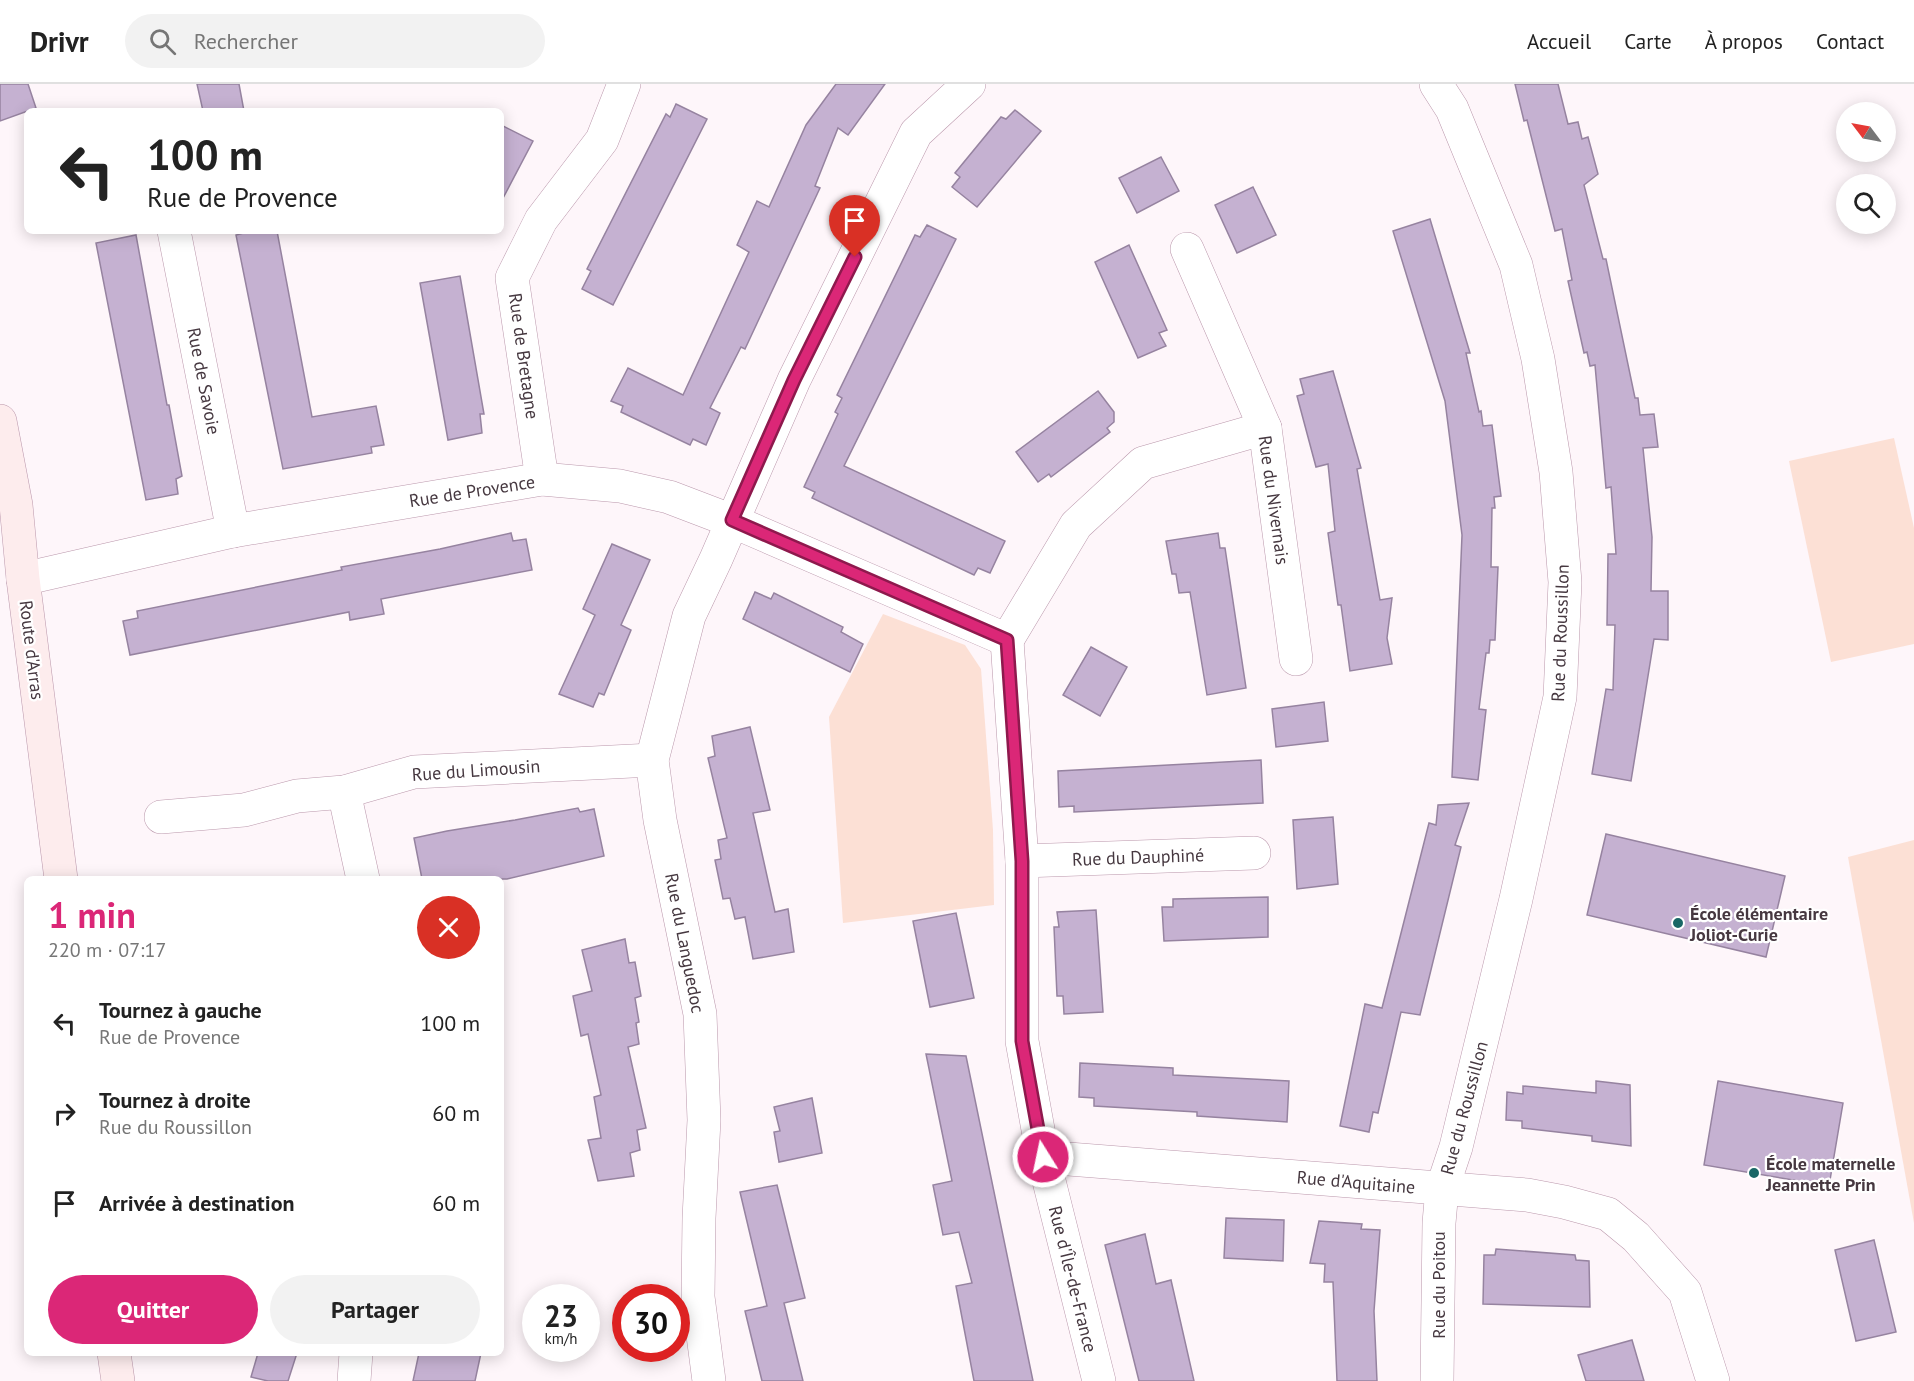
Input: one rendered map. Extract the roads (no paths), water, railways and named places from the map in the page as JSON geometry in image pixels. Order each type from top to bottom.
[{"type":"main road","name":"Route d'Arras","points":[[0,421],[16,505],[23,579],[61,876]]},
{"type":"main road","points":[[114,1356],[118,1381]]},
{"type":"street","name":"Rue de Bretagne","points":[[542,479],[512,278],[541,220],[602,140],[624,84]]},
{"type":"street","points":[[732,520],[794,380],[916,133],[969,84]]},
{"type":"street","name":"Rue du Roussillon","points":[[1436,84],[1452,109],[1516,265],[1538,359],[1556,472],[1565,582],[1560,698],[1506,944],[1456,1147],[1442,1189]]},
{"type":"street","name":"Rue de Savoie","points":[[175,234],[233,531]]},
{"type":"street","name":"Rue du Nivernais","points":[[1187,249],[1265,428],[1296,659]]},
{"type":"street","points":[[1007,640],[1076,525],[1143,463],[1265,428]]},
{"type":"street","name":"Rue de Provence","points":[[23,579],[233,531],[542,479],[620,486],[669,498],[732,520],[1007,640]]},
{"type":"street","name":"Rue du Languedoc","points":[[709,1381],[698,1297],[704,1120],[700,1014],[660,819],[652,760],[689,616],[732,520]]},
{"type":"street","name":"Rue d'Île-de-France","points":[[1007,640],[1022,861],[1022,1041],[1043,1157],[1099,1381]]},
{"type":"street","name":"Rue du Limousin","points":[[161,817],[244,810],[297,796],[344,792],[414,772],[652,760]]},
{"type":"street","points":[[344,792],[362,876]]},
{"type":"street","name":"Rue du Dauphiné","points":[[1022,861],[1254,853]]},
{"type":"street","name":"Rue d'Aquitaine","points":[[1043,1157],[1527,1195],[1608,1214],[1636,1237],[1685,1292],[1713,1381]]},
{"type":"street","name":"Rue du Poitou","points":[[1437,1381],[1438,1223],[1442,1189]]},
{"type":"street","points":[[354,1381],[356,1356]]},
{"type":"place","name":"École élémentaire Joliot-Curie","points":[[1678,923]]},
{"type":"place","name":"École maternelle Jeannette Prin","points":[[1754,1173]]}]
